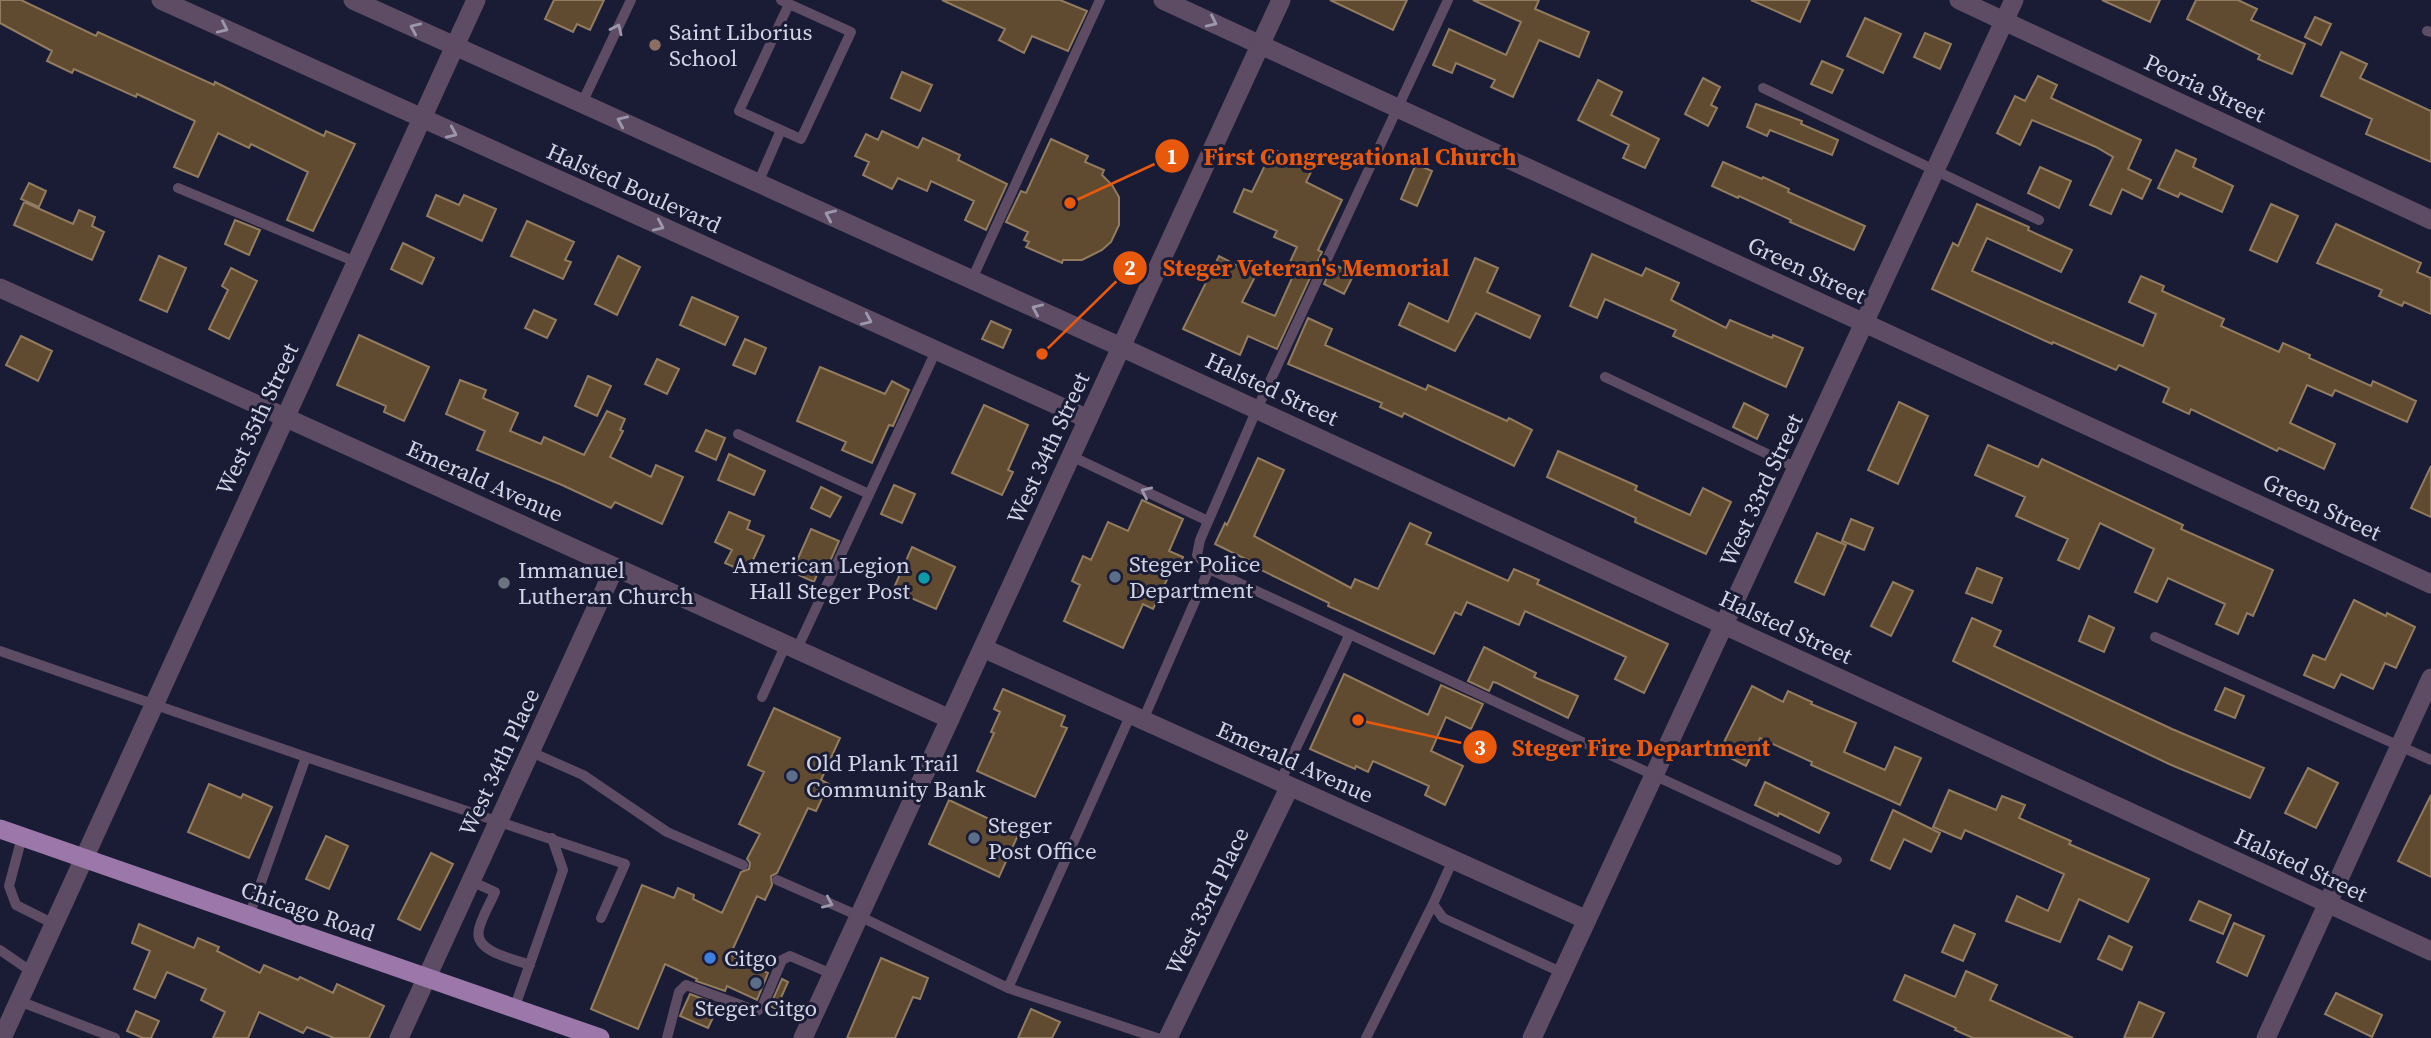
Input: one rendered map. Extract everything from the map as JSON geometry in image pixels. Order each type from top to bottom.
[{"type":"main road","name":"Chicago Road","points":[[0,829],[600,1038]]},
{"type":"street","name":"Halsted Boulevard","points":[[161,0],[1088,419]]},
{"type":"street","points":[[353,0],[1121,347]]},
{"type":"street","name":"West 35th Street","points":[[2,1038],[475,0]]},
{"type":"street","name":"Green Street","points":[[1163,0],[2431,584]]},
{"type":"street","name":"West 34th Street","points":[[803,1038],[1281,0]]},
{"type":"street","name":"Peoria Street","points":[[1959,0],[2431,220]]},
{"type":"street","name":"West 33rd Street","points":[[1532,1038],[1866,324],[2014,0]]},
{"type":"street","name":"Emerald Avenue","points":[[0,288],[950,719]]},
{"type":"street","name":"Halsted Street","points":[[1121,347],[2431,951]]},
{"type":"street","name":"West 34th Place","points":[[399,1038],[615,567]]},
{"type":"street","name":"Emerald Avenue","points":[[983,648],[1587,920]]},
{"type":"street","points":[[2266,1038],[2431,678]]},
{"type":"street","name":"West 33rd Place","points":[[1168,1038],[1285,784]]},
{"type":"lane","points":[[582,103],[631,0]]},
{"type":"lane","points":[[972,279],[1100,0]]},
{"type":"lane","points":[[1448,0],[1257,409],[1200,540],[1197,555],[1209,569],[1837,860]]},
{"type":"lane","points":[[785,2],[851,32],[801,139],[739,111],[785,2]]},
{"type":"lane","points":[[1763,88],[2039,220]]},
{"type":"lane","points":[[758,183],[781,130]]},
{"type":"lane","points":[[178,188],[356,261]]},
{"type":"lane","points":[[762,697],[791,647],[869,494],[936,351]]},
{"type":"lane","points":[[1605,377],[1798,468]]},
{"type":"lane","points":[[738,434],[869,494]]},
{"type":"lane","points":[[1071,456],[1208,521]]},
{"type":"lane","points":[[1008,988],[1209,569]]},
{"type":"lane","points":[[1285,784],[1350,634]]},
{"type":"lane","points":[[2155,637],[2431,760]]},
{"type":"lane","points":[[0,651],[625,864],[601,918]]},
{"type":"lane","points":[[531,752],[583,775],[667,832],[743,865]]},
{"type":"lane","points":[[249,916],[306,757]]},
{"type":"lane","points":[[22,837],[9,886],[16,905],[54,924]]},
{"type":"lane","points":[[514,1009],[563,870],[552,838]]},
{"type":"lane","points":[[1366,1038],[1453,860]]},
{"type":"lane","points":[[777,880],[859,916],[1008,988],[1157,1038]]},
{"type":"lane","points":[[471,881],[495,892],[478,932],[481,941],[488,949],[530,965]]},
{"type":"lane","points":[[1433,904],[1443,918],[1563,973]]},
{"type":"lane","points":[[0,950],[32,972]]},
{"type":"lane","points":[[667,1038],[679,992],[686,985],[757,1011],[762,1007],[782,960],[790,956],[832,974]]},
{"type":"lane","points":[[19,1001],[116,1038]]},
{"type":"building","points":[[0,0],[21,0],[96,36],[98,32],[214,85],[215,82],[324,136],[326,131],[355,144],[313,231],[287,220],[308,172],[251,144],[249,148],[218,133],[198,177],[174,167],[195,121],[137,94],[136,97],[74,69],[72,73],[47,61],[52,51],[0,23]]},
{"type":"building","points":[[554,0],[604,0],[590,30],[577,24],[573,32],[545,19]]},
{"type":"building","points":[[942,0],[1060,0],[1087,11],[1068,51],[1032,36],[1024,53],[999,40],[1005,29]]},
{"type":"building","points":[[1330,0],[1407,0],[1393,30]]},
{"type":"building","points":[[1473,0],[1539,0],[1535,9],[1589,32],[1579,57],[1539,40],[1513,97],[1491,87],[1495,80],[1456,63],[1452,73],[1433,65],[1449,29],[1506,55],[1521,22]]},
{"type":"building","points":[[1751,0],[1810,0],[1800,22]]},
{"type":"building","points":[[2102,0],[2160,0],[2150,22]]},
{"type":"building","points":[[2196,0],[2238,0],[2257,9],[2251,20],[2305,44],[2292,74],[2258,59],[2260,55],[2187,19]]},
{"type":"building","points":[[2315,17],[2331,24],[2321,45],[2305,37]]},
{"type":"building","points":[[1865,18],[1901,34],[1883,73],[1847,56]]},
{"type":"building","points":[[1925,33],[1951,44],[1940,69],[1914,57]]},
{"type":"building","points":[[2341,52],[2367,64],[2360,78],[2431,111],[2431,162],[2366,134],[2372,119],[2321,96]]},
{"type":"building","points":[[1822,61],[1843,70],[1832,93],[1811,84]]},
{"type":"building","points":[[902,72],[932,85],[920,111],[891,98]]},
{"type":"building","points":[[2038,76],[2057,85],[2051,98],[2141,140],[2128,169],[2151,180],[2142,199],[2122,189],[2111,214],[2090,205],[2113,157],[2096,147],[2032,120],[2020,145],[1997,133],[2015,96],[2025,101]]},
{"type":"building","points":[[1703,78],[1720,87],[1711,105],[1717,108],[1708,126],[1685,114]]},
{"type":"building","points":[[1598,80],[1622,92],[1611,115],[1659,139],[1645,168],[1623,158],[1629,145],[1578,120]]},
{"type":"building","points":[[1756,104],[1802,121],[1801,124],[1838,140],[1832,155],[1770,130],[1767,136],[1747,127]]},
{"type":"building","points":[[882,131],[918,148],[923,138],[960,155],[958,160],[1007,184],[986,230],[965,220],[974,201],[931,181],[927,191],[898,178],[892,189],[863,175],[869,162],[855,156],[866,134],[878,140]]},
{"type":"building","points":[[1051,139],[1088,156],[1085,162],[1104,170],[1102,175],[1119,197],[1119,225],[1111,242],[1082,260],[1063,260],[1062,263],[1026,247],[1029,242],[1024,240],[1028,232],[1006,222],[1021,191],[1026,193]]},
{"type":"building","points":[[1273,149],[1313,168],[1306,182],[1342,200],[1318,250],[1322,252],[1277,349],[1248,336],[1240,355],[1183,329],[1219,256],[1256,275],[1242,302],[1275,316],[1297,267],[1289,264],[1297,247],[1274,237],[1277,231],[1234,212],[1244,189],[1252,192]]},
{"type":"building","points":[[2176,150],[2196,159],[2193,167],[2233,186],[2222,212],[2180,193],[2178,197],[2158,188]]},
{"type":"building","points":[[1723,162],[1762,179],[1763,177],[1789,189],[1788,192],[1865,226],[1854,250],[1712,186]]},
{"type":"building","points":[[1416,164],[1432,171],[1417,206],[1401,199]]},
{"type":"building","points":[[2040,167],[2071,181],[2059,208],[2028,193]]},
{"type":"building","points":[[29,183],[46,191],[39,207],[21,199]]},
{"type":"building","points":[[436,195],[459,205],[464,195],[496,209],[482,241],[427,216]]},
{"type":"building","points":[[24,202],[73,224],[79,210],[95,217],[92,226],[104,232],[92,260],[14,225]]},
{"type":"building","points":[[1977,204],[2072,250],[2061,272],[1987,238],[1972,271],[2143,346],[2156,314],[2129,302],[2141,276],[2164,286],[2162,291],[2224,319],[2221,326],[2279,352],[2283,343],[2371,386],[2373,381],[2416,401],[2407,422],[2335,390],[2332,396],[2307,385],[2290,423],[2335,444],[2324,469],[2279,448],[2277,451],[2191,409],[2189,414],[2163,402],[2169,388],[2119,365],[2116,370],[2053,342],[2052,344],[1932,289],[1953,243],[1958,246]]},
{"type":"building","points":[[2271,204],[2298,216],[2277,262],[2250,250]]},
{"type":"building","points":[[235,220],[260,230],[249,255],[225,244]]},
{"type":"building","points":[[527,221],[574,242],[565,260],[571,262],[563,279],[511,256]]},
{"type":"building","points":[[2336,224],[2421,263],[2417,272],[2431,278],[2431,314],[2404,302],[2402,306],[2379,296],[2382,290],[2317,263]]},
{"type":"building","points":[[403,243],[434,258],[422,284],[391,269]]},
{"type":"building","points":[[1592,254],[1642,276],[1646,268],[1679,283],[1671,300],[1726,328],[1730,320],[1803,348],[1786,387],[1673,336],[1676,330],[1605,299],[1597,318],[1570,306]]},
{"type":"building","points":[[159,256],[186,268],[167,312],[140,300]]},
{"type":"building","points":[[618,256],[640,267],[617,315],[595,304]]},
{"type":"building","points":[[1475,258],[1498,268],[1487,292],[1540,316],[1530,338],[1476,313],[1455,351],[1399,325],[1409,303],[1448,322]]},
{"type":"building","points":[[1333,264],[1354,274],[1344,294],[1324,284]]},
{"type":"building","points":[[231,268],[257,281],[229,339],[209,329],[228,290],[222,286]]},
{"type":"building","points":[[692,297],[738,317],[725,345],[680,325]]},
{"type":"building","points":[[534,310],[556,320],[547,338],[525,328]]},
{"type":"building","points":[[1308,318],[1332,329],[1325,345],[1426,390],[1428,385],[1532,430],[1514,466],[1404,413],[1402,417],[1380,407],[1382,403],[1288,364]]},
{"type":"building","points":[[991,321],[1011,330],[1003,348],[982,339]]},
{"type":"building","points":[[359,335],[429,367],[404,421],[384,412],[386,406],[337,385]]},
{"type":"building","points":[[21,336],[52,351],[38,381],[6,365]]},
{"type":"building","points":[[745,339],[766,348],[755,374],[733,365]]},
{"type":"building","points":[[657,359],[679,369],[667,394],[645,384]]},
{"type":"building","points":[[820,367],[885,394],[892,381],[909,390],[872,463],[842,450],[846,442],[797,421]]},
{"type":"building","points":[[588,376],[611,386],[597,416],[575,406]]},
{"type":"building","points":[[460,380],[486,390],[483,398],[518,413],[510,431],[541,444],[544,437],[584,455],[607,411],[625,419],[620,430],[623,431],[610,457],[651,477],[656,465],[683,477],[662,524],[615,502],[611,508],[477,450],[485,431],[446,414]]},
{"type":"building","points":[[1899,402],[1928,416],[1898,484],[1868,470]]},
{"type":"building","points":[[1744,403],[1768,415],[1757,439],[1733,427]]},
{"type":"building","points":[[984,405],[1028,425],[1008,470],[1013,472],[1002,495],[952,473]]},
{"type":"building","points":[[706,430],[725,438],[716,460],[696,451]]},
{"type":"building","points":[[1988,445],[2038,467],[2042,459],[2183,525],[2181,529],[2273,570],[2253,616],[2247,613],[2238,634],[2216,624],[2225,604],[2168,578],[2157,602],[2135,592],[2154,549],[2100,523],[2079,569],[2058,560],[2068,539],[2016,516],[2025,497],[1975,475]]},
{"type":"building","points":[[1558,451],[1637,486],[1635,490],[1690,515],[1703,488],[1731,502],[1706,554],[1635,522],[1636,518],[1547,477]]},
{"type":"building","points":[[729,454],[765,471],[754,495],[718,480]]},
{"type":"building","points":[[1258,458],[1284,470],[1254,536],[1351,588],[1355,579],[1378,589],[1410,523],[1431,533],[1426,544],[1508,581],[1514,569],[1539,580],[1537,584],[1668,644],[1644,693],[1615,679],[1626,657],[1525,611],[1519,625],[1467,602],[1461,615],[1455,612],[1434,654],[1328,606],[1329,603],[1215,544],[1225,523],[1227,525]]},
{"type":"building","points":[[2431,466],[2431,517],[2411,508]]},
{"type":"building","points":[[894,485],[915,494],[902,523],[881,514]]},
{"type":"building","points":[[821,487],[841,497],[830,517],[811,508]]},
{"type":"building","name":"Steger Police Department","points":[[1142,500],[1183,519],[1169,551],[1183,557],[1176,573],[1171,571],[1153,609],[1143,604],[1123,648],[1064,621],[1080,585],[1072,581],[1083,556],[1091,560],[1108,522],[1128,531]]},
{"type":"building","points":[[729,512],[750,521],[747,529],[764,536],[747,573],[725,563],[732,550],[715,542]]},
{"type":"building","points":[[1851,519],[1873,528],[1864,550],[1842,541]]},
{"type":"building","points":[[811,529],[839,541],[828,566],[822,563],[814,582],[792,572]]},
{"type":"building","points":[[1817,533],[1846,545],[1824,595],[1795,582]]},
{"type":"building","name":"American Legion Hall Steger Post","points":[[912,547],[955,567],[936,609],[893,590]]},
{"type":"building","points":[[1977,568],[2002,578],[1992,603],[1966,593]]},
{"type":"building","points":[[1893,582],[1913,591],[1891,636],[1871,626]]},
{"type":"building","points":[[2354,600],[2415,627],[2396,668],[2385,663],[2373,689],[2341,674],[2334,688],[2304,675],[2313,655],[2325,660]]},
{"type":"building","points":[[2089,616],[2114,628],[2104,652],[2079,641]]},
{"type":"building","points":[[1972,618],[2001,631],[1994,646],[2172,729],[2264,768],[2250,798],[2169,764],[1953,661]]},
{"type":"building","points":[[1484,647],[1536,673],[1534,677],[1578,696],[1568,718],[1497,683],[1493,682],[1489,691],[1468,681]]},
{"type":"building","points":[[1344,674],[1428,715],[1441,685],[1483,704],[1471,729],[1446,717],[1431,751],[1463,766],[1445,805],[1425,795],[1429,786],[1373,761],[1368,772],[1310,749]]},
{"type":"building","points":[[1752,686],[1783,702],[1788,691],[1856,723],[1844,752],[1885,770],[1895,747],[1921,758],[1900,805],[1811,765],[1812,762],[1760,738],[1746,766],[1719,752]]},
{"type":"building","points":[[2225,688],[2244,696],[2235,718],[2215,710]]},
{"type":"building","points":[[1003,689],[1065,716],[1061,726],[1067,728],[1035,797],[977,771],[994,733],[991,732],[1000,712],[994,709]]},
{"type":"building","points":[[774,708],[840,738],[821,780],[829,784],[816,811],[808,808],[777,873],[771,876],[772,885],[765,900],[757,896],[730,955],[768,973],[757,1000],[727,986],[725,991],[696,981],[697,979],[665,964],[638,1029],[591,1009],[642,885],[674,898],[678,888],[694,895],[693,899],[722,913],[741,872],[749,869],[750,863],[747,859],[760,834],[739,824],[764,772],[748,765]]},
{"type":"building","points":[[2308,768],[2338,783],[2316,828],[2285,813]]},
{"type":"building","points":[[1765,782],[1829,813],[1819,833],[1779,813],[1778,816],[1755,805]]},
{"type":"building","points":[[209,784],[241,798],[243,794],[272,807],[249,858],[188,832]]},
{"type":"building","points":[[1949,790],[1996,810],[2002,796],[2025,805],[2019,818],[2071,841],[2069,844],[2149,879],[2128,922],[2079,899],[2060,942],[2006,921],[2017,896],[2048,911],[2064,874],[1965,830],[1961,839],[1933,827]]},
{"type":"building","points":[[2431,795],[2431,877],[2398,861]]},
{"type":"building","name":"Steger Post Office","points":[[949,800],[1019,833],[999,877],[929,844]]},
{"type":"building","points":[[1893,810],[1940,833],[1931,852],[1904,839],[1890,869],[1871,860]]},
{"type":"building","points":[[326,836],[348,846],[329,889],[306,879]]},
{"type":"building","points":[[431,853],[453,864],[420,930],[398,919]]},
{"type":"building","points":[[2199,901],[2231,915],[2223,934],[2190,920]]},
{"type":"building","points":[[2234,923],[2264,936],[2247,976],[2217,962]]},
{"type":"building","points":[[139,924],[194,948],[198,938],[219,947],[217,951],[260,973],[264,965],[298,980],[300,977],[333,993],[337,984],[384,1006],[369,1038],[334,1038],[307,1027],[303,1033],[259,1012],[248,1038],[213,1038],[225,1012],[201,1000],[206,989],[167,972],[155,998],[134,989],[150,951],[132,943]]},
{"type":"building","points":[[1954,925],[1975,934],[1963,961],[1942,952]]},
{"type":"building","points":[[2109,936],[2132,947],[2122,970],[2098,959]]},
{"type":"building","points":[[881,958],[928,978],[920,999],[913,997],[895,1038],[847,1038]]},
{"type":"building","points":[[1966,971],[1997,985],[1990,1000],[2073,1038],[1973,1038],[1894,1000],[1905,975],[1955,997]]},
{"type":"building","points":[[782,979],[788,982],[776,1009],[770,1006]]},
{"type":"building","points":[[2336,993],[2382,1015],[2372,1037],[2325,1014]]},
{"type":"building","name":"Steger Citgo","points":[[690,994],[719,1005],[708,1028],[680,1016]]},
{"type":"building","points":[[2139,1002],[2164,1013],[2152,1038],[2124,1038]]},
{"type":"building","points":[[1031,1009],[1060,1022],[1052,1038],[1018,1038]]},
{"type":"building","points":[[136,1011],[159,1021],[151,1038],[143,1038],[127,1031]]},
{"type":"place","name":"Saint Liborius School","points":[[655,45]]},
{"type":"place","name":"First Congregational Church","points":[[1070,203]]},
{"type":"place","name":"Steger Veteran's Memorial","points":[[1042,354]]},
{"type":"place","name":"Steger Police Department","points":[[1115,577]]},
{"type":"place","name":"American Legion Hall Steger Post","points":[[924,578]]},
{"type":"place","name":"Immanuel Lutheran Church","points":[[504,583]]},
{"type":"place","name":"Steger Fire Department","points":[[1358,720]]},
{"type":"place","name":"Old Plank Trail Community Bank","points":[[792,776]]},
{"type":"place","name":"Steger Post Office","points":[[974,838]]},
{"type":"place","name":"Citgo","points":[[710,958]]},
{"type":"place","name":"Steger Citgo","points":[[756,983]]}]
